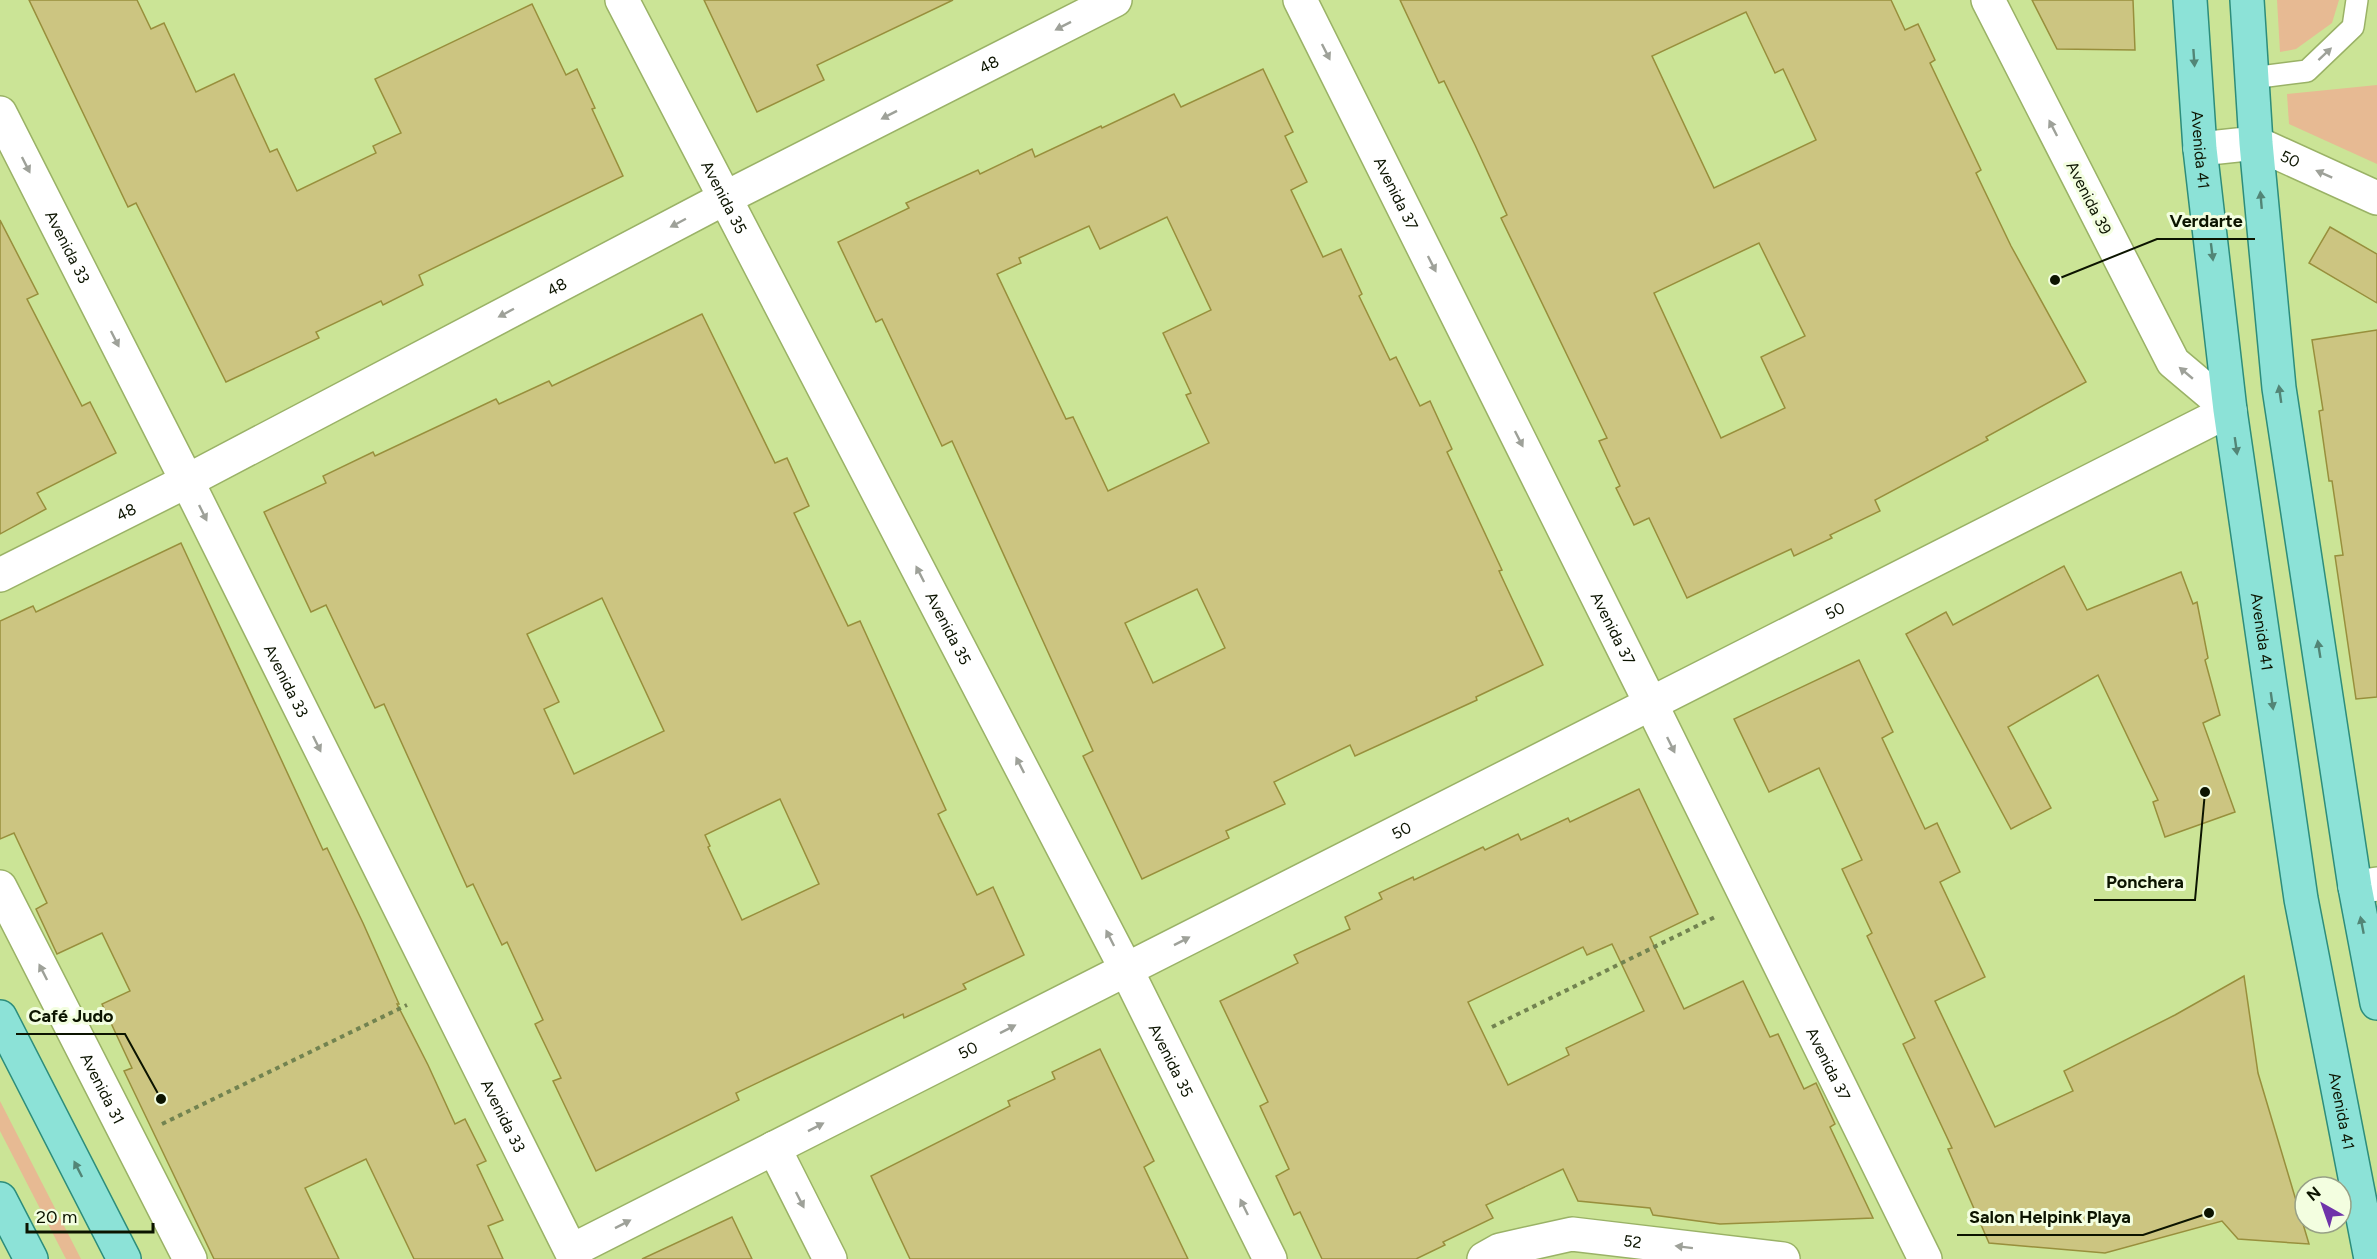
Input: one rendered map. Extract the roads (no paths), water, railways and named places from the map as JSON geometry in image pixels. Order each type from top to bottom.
[{"type":"main road","name":"Avenida 41","points":[[2190,0],[2200,149],[2230,410],[2301,899],[2371,1259]]},
{"type":"main road","points":[[2247,0],[2256,143],[2279,388],[2366,885],[2377,1003]]},
{"type":"main road","points":[[0,1017],[124,1259]]},
{"type":"main road","points":[[0,1198],[31,1259]]},
{"type":"street","name":"Avenida 35","points":[[622,0],[1126,969],[1270,1259]]},
{"type":"street","name":"48","points":[[0,575],[187,481],[724,198],[1115,0]]},
{"type":"street","name":"Avenida 37","points":[[1299,0],[1925,1259]]},
{"type":"street","name":"Avenida 39","points":[[1988,0],[2173,362],[2230,410]]},
{"type":"street","name":"Avenida 33","points":[[0,113],[187,481],[571,1251]]},
{"type":"street","name":"50","points":[[2256,143],[2377,198]]},
{"type":"street","points":[[2200,149],[2256,143]]},
{"type":"street","name":"50","points":[[571,1251],[2230,410]]},
{"type":"street","name":"Avenida 31","points":[[0,887],[190,1259]]},
{"type":"street","points":[[774,1148],[830,1259]]},
{"type":"street","name":"52","points":[[1496,1256],[1572,1234],[1783,1259]]},
{"type":"lane","points":[[2252,78],[2307,71],[2353,27],[2357,0]]},
{"type":"place","name":"Verdarte","points":[[2055,280]]},
{"type":"place","name":"Ponchera","points":[[2205,792]]},
{"type":"place","name":"Café Judo","points":[[161,1099]]},
{"type":"place","name":"Salon Helpink Playa","points":[[2209,1213]]}]
